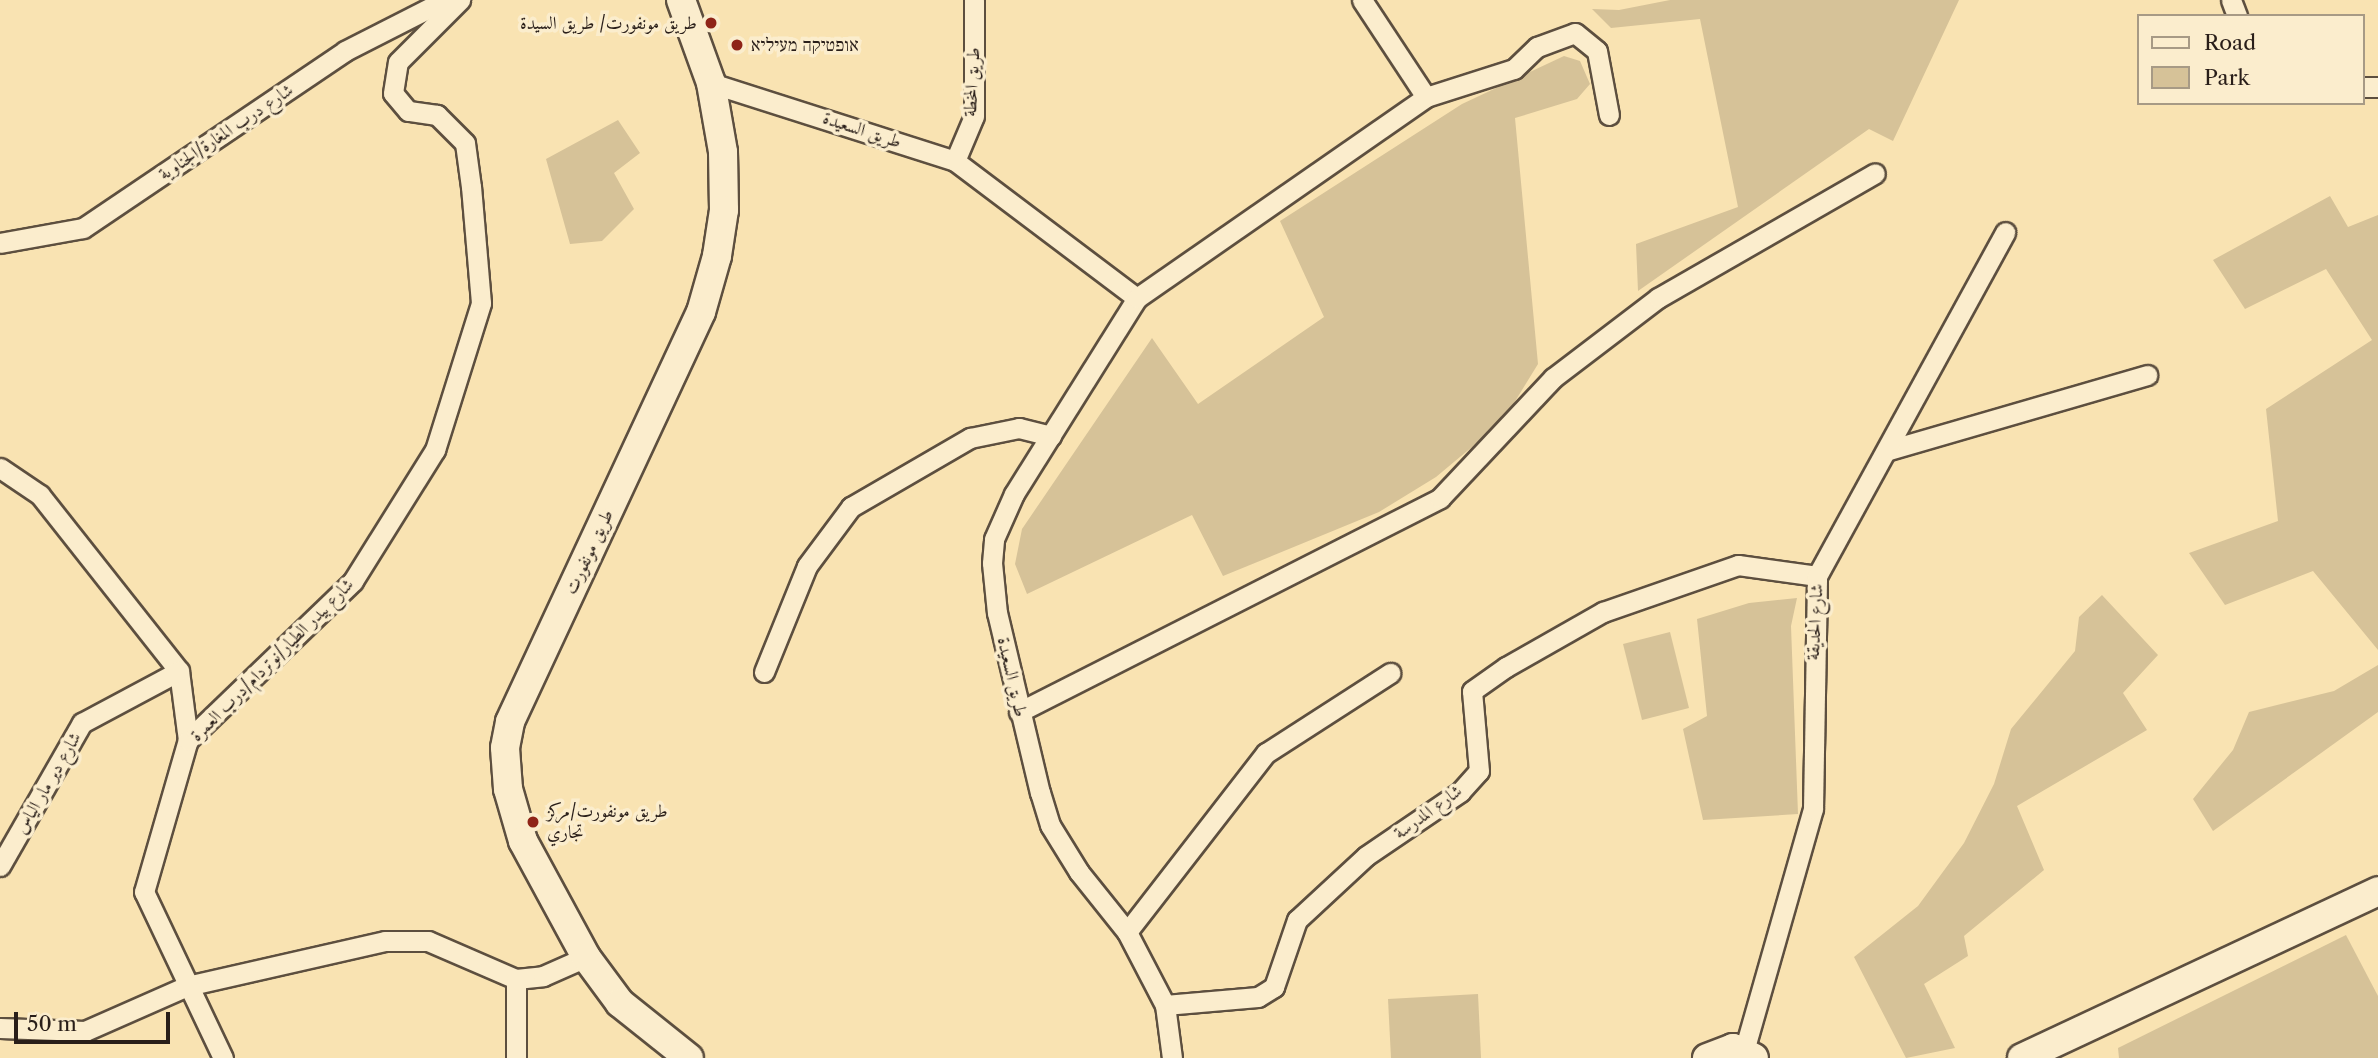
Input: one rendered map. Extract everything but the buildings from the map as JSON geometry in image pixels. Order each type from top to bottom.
[{"type":"main road","name":"طريق مونفورت","points":[[681,0],[711,83],[723,152],[724,210],[701,312],[510,722],[505,748],[508,789],[523,841],[586,957],[620,1003],[689,1058]]},
{"type":"main road","points":[[2022,1058],[2378,891]]},
{"type":"main road","points":[[1707,1058],[1721,1050],[1749,1055]]},
{"type":"street","name":"شارع درب المغارة/الجناوية","points":[[0,243],[83,228],[345,51],[445,0]]},
{"type":"street","name":"شارع بيدر الطيار/نوتردام/درب العمرة","points":[[223,1058],[144,892],[188,740],[354,581],[435,450],[481,303],[471,187],[465,143],[437,115],[408,111],[393,93],[398,62],[460,0]]},
{"type":"street","name":"طريق المخطة","points":[[955,161],[974,116],[974,0]]},
{"type":"street","points":[[1362,0],[1426,96]]},
{"type":"street","name":"طريق السعيدة","points":[[1172,1058],[1165,1005],[1127,932],[1079,872],[1050,825],[1019,712],[997,613],[992,564],[994,539],[1014,494],[1137,298],[1426,96],[1514,69],[1536,47],[1575,33],[1597,51],[1609,115]]},
{"type":"street","name":"طريق السعيدة","points":[[711,83],[955,161],[1137,298]]},
{"type":"street","points":[[1019,712],[1440,498],[1553,378],[1658,298],[1875,173]]},
{"type":"street","name":"شارع الحديقة","points":[[1749,1055],[1813,809],[1817,576],[1889,450],[2005,232]]},
{"type":"street","points":[[1889,450],[2147,375]]},
{"type":"street","points":[[764,671],[807,566],[851,507],[970,438],[1019,428],[1051,436]]},
{"type":"street","points":[[0,468],[40,495],[179,671],[188,740]]},
{"type":"street","name":"شارع المدرسة","points":[[1165,1005],[1258,997],[1274,987],[1297,920],[1366,856],[1460,792],[1479,771],[1472,691],[1506,667],[1603,612],[1738,565],[1817,576]]},
{"type":"street","name":"شارع دير مار الياس","points":[[0,866],[82,723],[179,671]]},
{"type":"street","points":[[1127,932],[1266,753],[1390,673]]},
{"type":"street","points":[[0,1028],[85,1031],[187,986],[385,941],[428,941],[516,979],[543,976],[586,957]]},
{"type":"street","points":[[516,979],[516,1058]]},
{"type":"green space","points":[[1670,0],[1959,0],[1893,141],[1869,129],[1638,291],[1636,244],[1738,207],[1700,19],[1611,28],[1592,9],[1619,10]]},
{"type":"green space","points":[[1564,56],[1580,61],[1590,84],[1577,99],[1515,118],[1538,364],[1503,421],[1436,477],[1379,512],[1223,576],[1192,515],[1027,594],[1015,564],[1022,529],[1152,338],[1198,404],[1324,317],[1280,221],[1462,104]]},
{"type":"green space","points":[[618,120],[640,153],[614,173],[634,209],[602,241],[570,244],[546,159]]},
{"type":"green space","points":[[2330,196],[2348,227],[2378,215],[2378,650],[2313,571],[2225,605],[2189,553],[2278,521],[2266,409],[2372,340],[2326,269],[2245,309],[2213,260]]},
{"type":"green space","points":[[2102,595],[2158,655],[2123,693],[2147,730],[2017,806],[2044,870],[1964,936],[1968,956],[1924,984],[1955,1048],[1906,1058],[1854,957],[1918,906],[1964,843],[1994,784],[2011,729],[2075,651],[2079,617]]},
{"type":"green space","points":[[1797,598],[1791,626],[1798,814],[1703,820],[1683,729],[1707,716],[1697,619],[1749,603]]},
{"type":"green space","points":[[1670,632],[1689,708],[1642,720],[1623,644]]},
{"type":"green space","points":[[2378,665],[2378,712],[2213,831],[2193,799],[2233,750],[2249,712],[2334,691]]},
{"type":"green space","points":[[2346,935],[2378,996],[2378,1058],[2119,1058],[2118,1048]]},
{"type":"green space","points":[[1478,994],[1481,1058],[1391,1058],[1388,999]]},
{"type":"place","name":"طريق مونفورت/ طريق السيدة","points":[[711,23]]},
{"type":"place","name":"אופטיקה מעיליא","points":[[737,45]]},
{"type":"place","name":"طريق مونفورت/مركز تجاري","points":[[533,822]]}]
